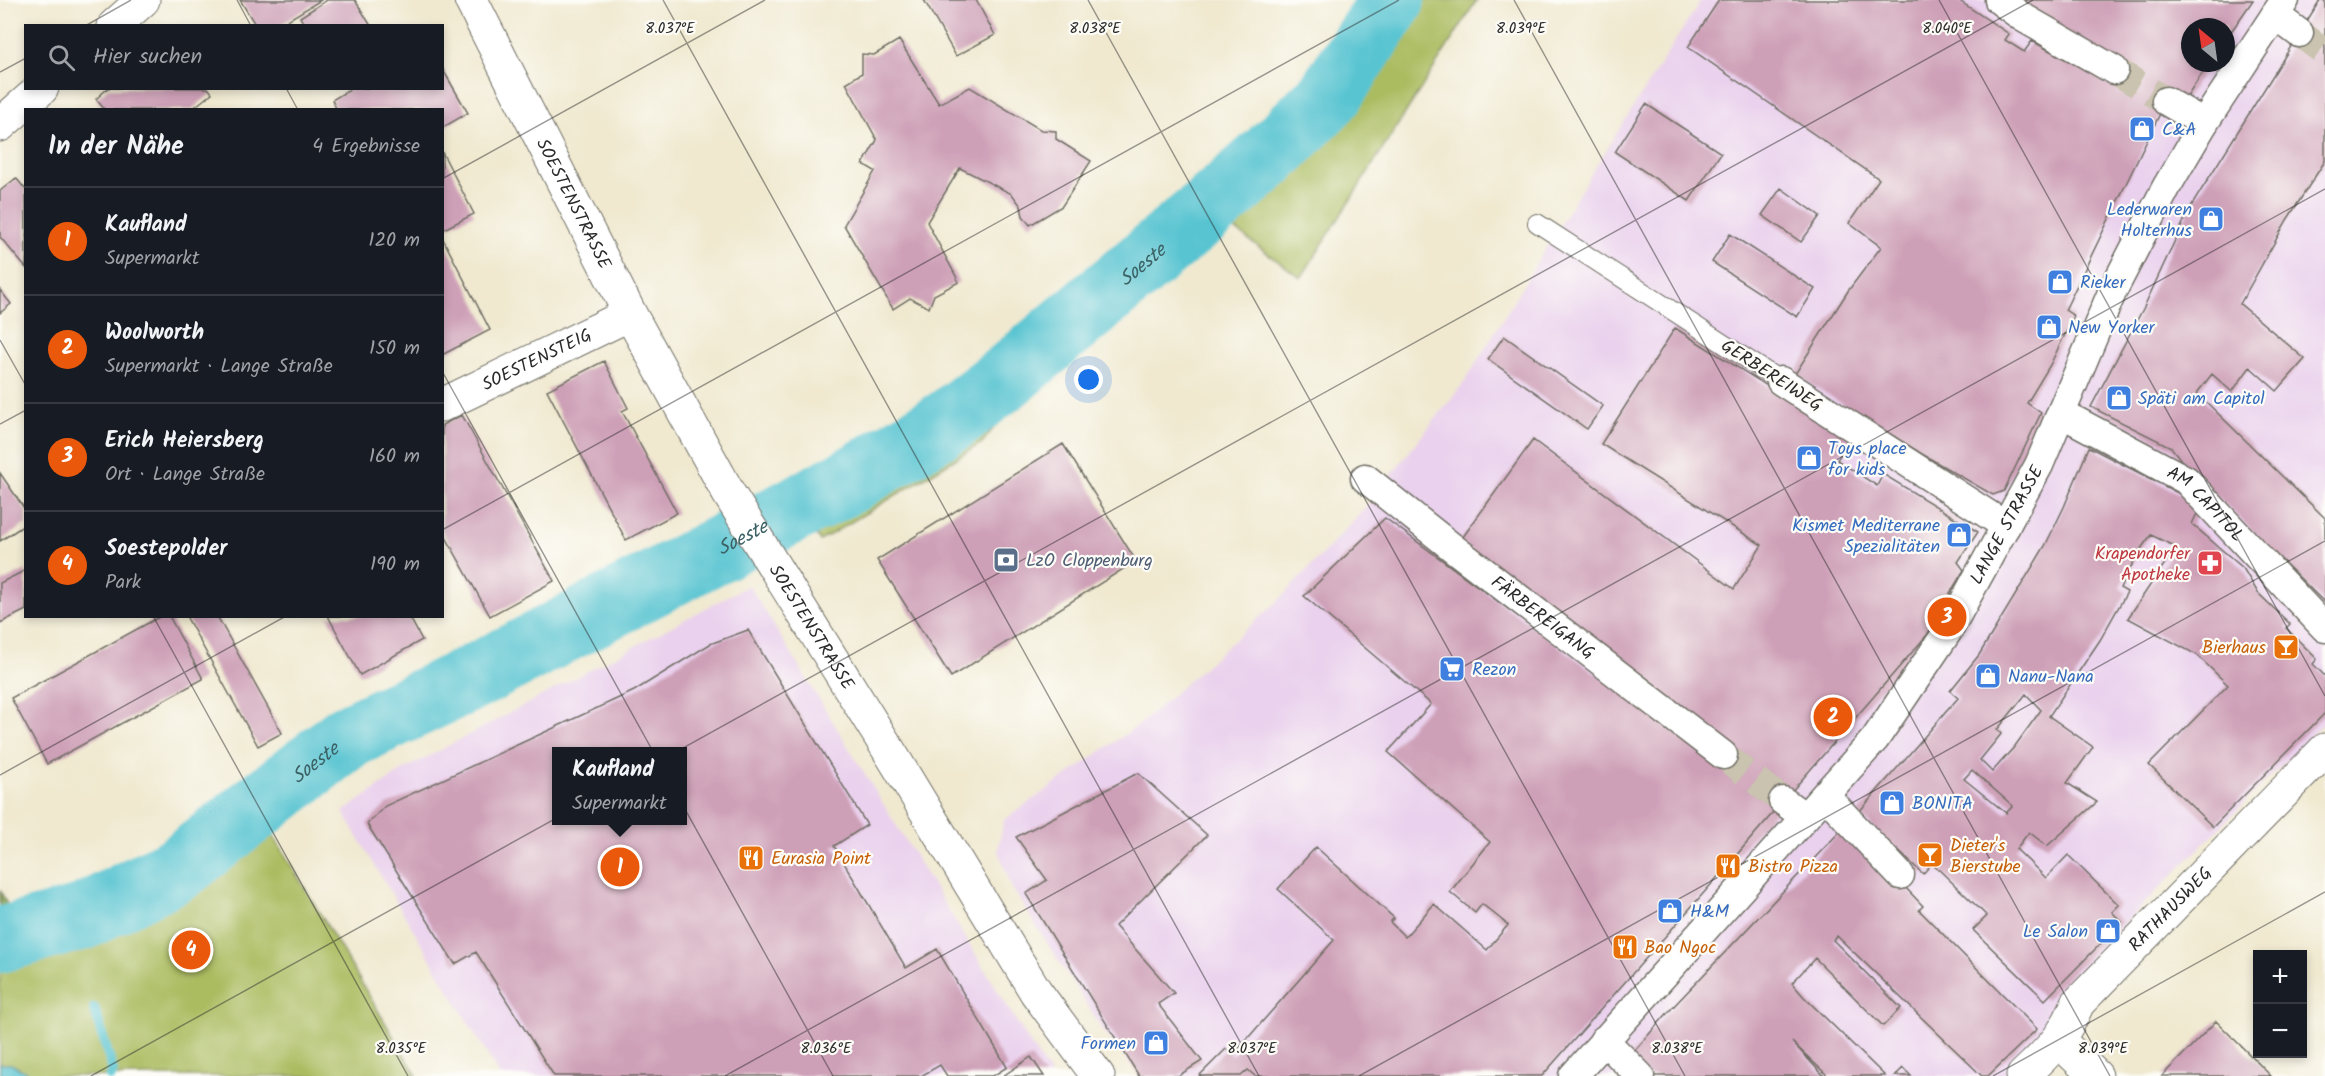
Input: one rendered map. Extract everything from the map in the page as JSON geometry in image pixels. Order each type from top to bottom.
[{"type":"street","points":[[116,24],[143,0]]},
{"type":"street","name":"SOESTENSTRASSE","points":[[471,0],[630,314],[729,494],[1036,992],[1098,1076]]},
{"type":"street","points":[[1999,0],[2022,17],[2114,70]]},
{"type":"street","points":[[2280,8],[2300,33]]},
{"type":"street","name":"LANGE STRASSE","points":[[1573,1076],[1794,809],[1825,795],[1875,739],[1948,631],[2038,465],[2114,290],[2168,186],[2204,123],[2280,8]]},
{"type":"street","points":[[0,125],[40,90]]},
{"type":"street","points":[[2166,100],[2204,123]]},
{"type":"street","name":"SOESTENSTEIG","points":[[444,404],[630,314]]},
{"type":"street","name":"GERBEREIWEG","points":[[1780,381],[2006,526]]},
{"type":"street","name":"AM CAPITOL","points":[[2061,413],[2186,480],[2325,628]]},
{"type":"street","name":"FÄRBEREIGANG","points":[[1365,478],[1723,755]]},
{"type":"street","name":"RATHAUSWEG","points":[[2023,1076],[2059,1041],[2078,1003],[2325,750]]},
{"type":"street","points":[[1825,795],[1900,875]]},
{"type":"street","points":[[1604,1040],[1640,1076]]},
{"type":"street","points":[[2059,1041],[2096,1076]]},
{"type":"lane","name":"GERBEREIWEG","points":[[1537,223],[1780,381]]},
{"type":"shaded area","points":[[1701,0],[2325,0],[2325,722],[2135,913],[2053,1002],[2058,1028],[2009,1076],[1140,1076],[1102,1029],[1012,888],[998,850],[1004,820],[1141,723],[1278,601],[1360,514],[1466,380],[1584,185]]},
{"type":"shaded area","points":[[749,585],[1051,1076],[500,1076],[343,812],[403,770]]},
{"type":"green space","points":[[1406,0],[1477,0],[1301,278],[1229,225],[1015,400],[982,443],[820,541],[804,514],[955,428],[1279,163],[1338,104]]},
{"type":"green space","points":[[270,830],[417,1076],[0,1076],[0,962],[79,938],[179,893]]},
{"type":"green space","points":[[0,890],[14,918],[0,923]]},
{"type":"water","points":[[0,1064],[11,1064],[33,1076],[0,1076]]},
{"type":"building","points":[[240,0],[321,0],[281,24],[255,24]]},
{"type":"building","points":[[327,0],[355,0],[370,24],[304,24],[300,17]]},
{"type":"building","points":[[924,0],[976,0],[995,35],[956,56]]},
{"type":"building","points":[[1719,0],[1958,0],[2009,34],[2005,40],[2024,52],[2032,41],[2107,82],[2014,0],[2253,0],[2235,26],[2235,18],[2181,18],[2181,72],[2203,72],[2185,100],[2170,93],[2065,310],[2074,316],[2050,365],[2027,403],[2041,413],[2004,491],[1993,495],[1922,454],[1795,374],[1848,291],[1881,247],[1849,223],[1879,179],[1688,47]]},
{"type":"building","points":[[2320,0],[2325,0],[2325,161],[2287,220],[2240,304],[2305,359],[2277,391],[2250,367],[2232,392],[2212,374],[2197,393],[2325,518],[2325,603],[2181,460],[2171,447],[2091,407],[2144,307],[2190,208]]},
{"type":"building","points":[[899,40],[939,104],[970,87],[1041,130],[1056,131],[1056,139],[1091,161],[1062,206],[1030,225],[1012,194],[960,168],[927,222],[959,282],[934,295],[929,308],[910,298],[893,309],[844,225],[875,171],[863,164],[877,140],[846,83],[862,73],[862,54],[874,55]]},
{"type":"building","points":[[444,71],[468,113],[444,127],[444,108],[336,108],[332,100],[349,90],[444,90]]},
{"type":"building","points":[[106,90],[210,90],[212,93],[193,108],[103,108],[96,99]]},
{"type":"building","points":[[1646,104],[1721,153],[1689,201],[1615,152]]},
{"type":"building","points":[[444,156],[474,214],[444,229]]},
{"type":"building","points":[[16,178],[24,188],[24,266],[0,237],[0,191]]},
{"type":"building","points":[[1781,188],[1820,216],[1801,242],[1762,215]]},
{"type":"building","points":[[1730,234],[1815,289],[1797,317],[1712,262]]},
{"type":"building","points":[[444,241],[490,330],[444,354]]},
{"type":"building","points":[[0,290],[11,304],[0,313]]},
{"type":"building","points":[[1675,328],[1850,438],[1837,460],[1877,486],[1883,474],[1978,532],[1958,562],[1964,570],[1950,593],[1944,610],[1927,635],[1542,1076],[1255,1076],[1248,1070],[1241,1076],[1199,1076],[1226,1049],[1233,1055],[1334,940],[1278,889],[1316,847],[1394,918],[1390,922],[1405,937],[1434,904],[1487,950],[1508,925],[1482,904],[1475,913],[1450,892],[1490,842],[1388,752],[1431,704],[1304,596],[1385,518],[1717,763],[1460,541],[1533,440],[1734,589],[1762,545],[1601,444]]},
{"type":"building","points":[[1504,336],[1603,406],[1587,429],[1488,359]]},
{"type":"building","points":[[604,361],[628,408],[622,411],[677,513],[626,540],[547,390]]},
{"type":"building","points":[[462,415],[554,581],[490,616],[444,534],[444,424]]},
{"type":"building","points":[[1063,444],[1136,561],[951,677],[877,560]]},
{"type":"building","points":[[2089,447],[2201,505],[2192,524],[2243,568],[2258,593],[2290,624],[2286,628],[2317,659],[2313,664],[2325,676],[2325,713],[2213,827],[2149,765],[2228,685],[2197,655],[2128,618],[2176,547],[2151,535],[2140,550],[2120,588],[2127,592],[2100,640],[2049,716],[2093,747],[2067,783],[2097,802],[2047,846],[2029,832],[2016,849],[2046,878],[2068,855],[2119,905],[2112,912],[2122,922],[2045,1000],[1973,930],[1987,916],[1932,863],[1923,874],[1858,813],[1958,698],[1950,691],[1979,655],[2045,546]],"holes":[[[2026,694],[2041,710],[2015,746],[1992,772],[1980,760],[2002,733],[1997,730]],[[1972,770],[2013,806],[2006,813],[1964,779]]]},
{"type":"building","points":[[0,473],[24,508],[24,525],[0,541]]},
{"type":"building","points":[[24,571],[24,611],[0,623],[0,583]]},
{"type":"building","points":[[157,618],[170,618],[203,679],[47,764],[11,698]]},
{"type":"building","points":[[187,618],[218,618],[282,733],[258,746]]},
{"type":"building","points":[[329,618],[410,618],[422,640],[360,675]]},
{"type":"building","points":[[748,630],[867,825],[834,846],[906,968],[937,949],[1007,1067],[993,1076],[947,1076],[940,1065],[921,1076],[554,1076],[476,952],[455,964],[367,824],[385,806],[634,691],[710,644]]},
{"type":"building","points":[[1138,773],[1207,835],[1115,926],[1174,993],[1158,1004],[1202,1061],[1178,1076],[1139,1076],[1026,894],[1047,880],[1016,837]]},
{"type":"building","points":[[1846,825],[1923,906],[1919,910],[2037,1029],[1988,1076],[1982,1076],[1837,936],[1833,940],[1901,1008],[1883,1026],[1815,958],[1792,983],[1885,1076],[1828,1076],[1792,1042],[1824,1076],[1650,1076],[1629,1057],[1672,1008]]},
{"type":"building","points":[[2216,1021],[2271,1076],[2162,1076]]},
{"type":"building","points":[[1031,1057],[1044,1076],[1003,1076]]},
{"type":"building","points":[[1903,1068],[1911,1076],[1895,1076]]},
{"type":"waterway","name":"Soeste","points":[[0,940],[81,918],[179,868],[347,737],[480,674],[851,480],[949,421],[1009,375],[1270,155],[1329,96],[1392,0]]},
{"type":"waterway","points":[[94,1008],[113,1071],[110,1076]]},
{"type":"tunnel","points":[[2299,33],[2325,52]]},
{"type":"tunnel","points":[[2114,70],[2166,101]]},
{"type":"tunnel","points":[[1723,755],[1783,801]]},
{"type":"place","name":"C&A","points":[[2142,129]]},
{"type":"place","name":"Lederwaren Holterhus","points":[[2211,219]]},
{"type":"place","name":"Rieker","points":[[2060,282]]},
{"type":"place","name":"New Yorker","points":[[2049,327]]},
{"type":"place","name":"Späti am Capitol","points":[[2119,398]]},
{"type":"place","name":"Toys place for kids","points":[[1809,458]]},
{"type":"place","name":"Kismet Mediterrane Spezialitäten","points":[[1959,535]]},
{"type":"place","name":"LzO Cloppenburg","points":[[1006,560]]},
{"type":"place","name":"Krapendorfer Apotheke","points":[[2210,563]]},
{"type":"place","name":"Erich Heiersberg","points":[[1947,617]]},
{"type":"place","name":"Bierhaus","points":[[2286,647]]},
{"type":"place","name":"Rezon","points":[[1452,669]]},
{"type":"place","name":"Nanu-Nana","points":[[1988,676]]},
{"type":"place","name":"Woolworth","points":[[1833,717]]},
{"type":"place","name":"BONITA","points":[[1892,803]]},
{"type":"place","name":"Dieter's Bierstube","points":[[1930,855]]},
{"type":"place","name":"Eurasia Point","points":[[751,858]]},
{"type":"place","name":"Bistro Pizza","points":[[1728,866]]},
{"type":"place","name":"Kaufland","points":[[620,867]]},
{"type":"place","name":"H&M","points":[[1670,911]]},
{"type":"place","name":"Le Salon","points":[[2108,931]]},
{"type":"place","name":"Bao Ngoc","points":[[1625,947]]},
{"type":"place","name":"Soestepolder","points":[[191,950]]},
{"type":"place","name":"Formen","points":[[1156,1043]]}]
